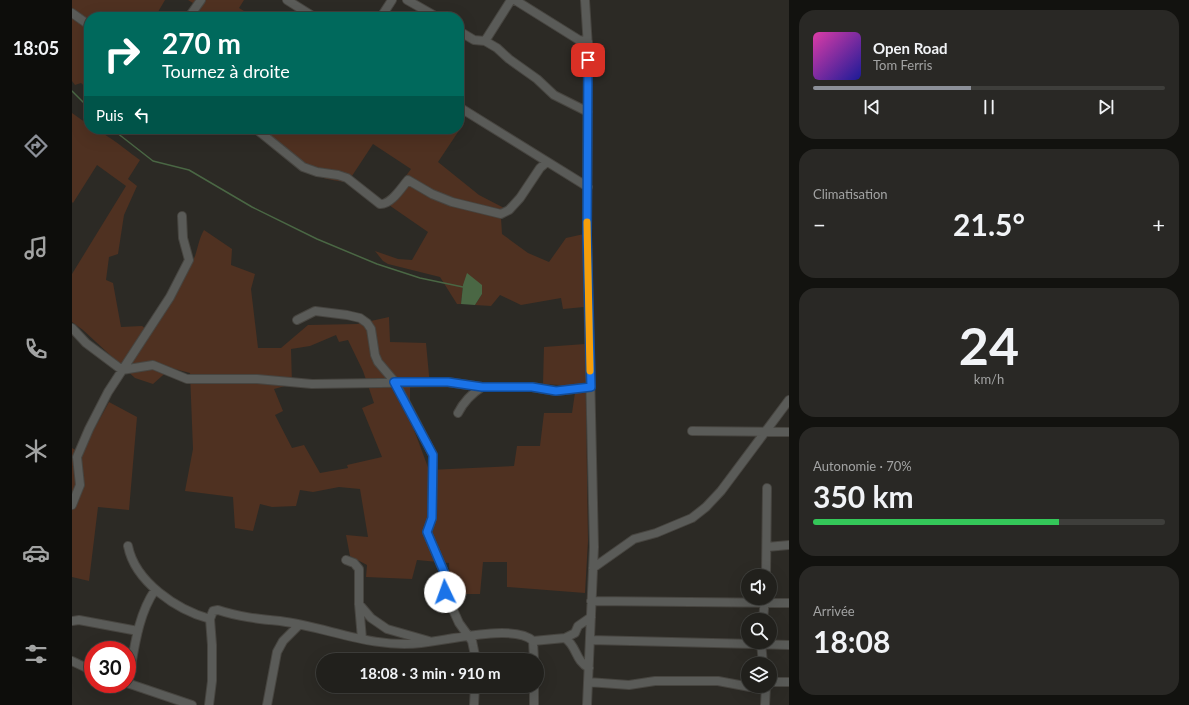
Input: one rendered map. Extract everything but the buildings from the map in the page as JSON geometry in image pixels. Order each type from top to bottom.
[{"type":"street","points":[[193,12],[201,0]]},
{"type":"street","points":[[287,0],[303,12]]},
{"type":"street","points":[[384,12],[392,0]]},
{"type":"street","points":[[407,0],[428,12]]},
{"type":"street","points":[[485,42],[511,0]]},
{"type":"street","points":[[515,0],[579,40],[588,42]]},
{"type":"street","points":[[585,0],[588,42],[587,236],[593,473],[593,568],[587,705]]},
{"type":"street","points":[[72,13],[84,22]]},
{"type":"street","points":[[464,33],[474,40],[485,42],[498,48],[509,59],[537,79],[554,96],[588,112]]},
{"type":"street","points":[[464,110],[588,187]]},
{"type":"street","points":[[262,134],[304,167],[317,172],[347,178],[380,204],[385,205],[408,180],[432,194],[452,202],[501,214],[509,210],[520,198],[540,168],[547,162]]},
{"type":"street","points":[[72,505],[80,485],[77,457],[89,429],[122,370],[170,297],[189,260],[183,238],[182,216]]},
{"type":"street","points":[[298,320],[315,311],[360,318],[367,323],[371,329],[375,355],[378,362],[394,382],[433,455],[432,518],[427,532],[444,572],[445,592],[459,623],[472,641],[475,653]]},
{"type":"street","points":[[72,328],[86,343],[122,370],[153,365],[187,379],[257,379],[312,384],[448,382],[482,387],[532,387],[556,391],[591,387]]},
{"type":"street","points":[[458,413],[463,403],[471,394],[482,387]]},
{"type":"street","points":[[593,568],[634,539],[656,534],[692,518],[706,507],[721,491],[789,400]]},
{"type":"street","points":[[692,431],[789,432]]},
{"type":"street","points":[[766,569],[767,488]]},
{"type":"street","points":[[767,547],[789,545]]},
{"type":"street","points":[[128,546],[130,556],[155,590],[167,599],[198,616],[210,619]]},
{"type":"street","points":[[346,560],[354,563],[359,569],[359,604],[362,639]]},
{"type":"street","points":[[136,641],[147,600],[155,590]]},
{"type":"street","points":[[591,601],[741,600]]},
{"type":"street","points":[[777,602],[789,603]]},
{"type":"street","points":[[359,604],[371,618],[387,629],[430,642]]},
{"type":"street","points":[[209,705],[212,666],[210,619],[213,611],[218,610],[258,620],[279,621],[362,639],[402,644],[430,642],[467,635],[506,633],[527,637],[534,641],[565,638],[575,633],[578,626],[591,617]]},
{"type":"street","points":[[72,621],[79,620],[138,631]]},
{"type":"street","points":[[267,705],[277,652],[283,641],[299,625]]},
{"type":"street","points":[[565,638],[572,646],[579,661],[589,668]]},
{"type":"street","points":[[590,640],[741,644]]},
{"type":"street","points":[[534,641],[534,653]]},
{"type":"street","points":[[777,645],[789,645]]},
{"type":"street","points":[[72,661],[84,667]]},
{"type":"street","points":[[588,682],[629,685],[655,681],[718,681],[741,685]]},
{"type":"street","points":[[777,682],[789,682]]},
{"type":"street","points":[[136,686],[192,705]]},
{"type":"street","points":[[474,705],[475,693]]},
{"type":"street","points":[[534,693],[534,705]]},
{"type":"street","points":[[765,705],[766,693]]},
{"type":"shaded area","points":[[72,0],[165,0],[158,12],[84,12],[84,86],[81,83],[75,85],[72,81]]},
{"type":"shaded area","points":[[188,0],[244,0],[239,8],[246,12],[198,12],[201,8]]},
{"type":"shaded area","points":[[72,113],[84,121],[84,134],[103,134],[140,160],[128,179],[137,186],[124,215],[118,254],[109,257],[106,280],[113,283],[121,327],[142,326],[148,330],[185,276],[195,256],[204,230],[232,249],[231,265],[255,274],[251,289],[258,348],[281,348],[308,325],[357,324],[389,317],[390,342],[426,343],[430,386],[410,386],[410,419],[429,470],[514,466],[517,446],[540,446],[544,413],[572,413],[576,386],[543,384],[544,347],[585,344],[588,541],[585,593],[507,587],[507,562],[483,562],[480,594],[450,594],[449,563],[417,560],[412,579],[366,577],[367,565],[350,556],[346,535],[368,537],[360,489],[339,487],[313,492],[300,490],[296,506],[272,507],[260,504],[253,531],[235,528],[233,497],[185,491],[193,449],[190,373],[171,368],[153,384],[135,378],[83,330],[72,322],[72,274],[126,186],[97,165],[73,203]],"holes":[[[336,335],[339,342],[348,340],[363,371],[374,403],[362,408],[382,457],[347,465],[348,468],[320,473],[304,445],[292,448],[275,415],[283,411],[274,389],[292,384],[291,349],[310,346]]]},
{"type":"shaded area","points":[[257,134],[457,134],[438,162],[479,195],[506,209],[501,218],[502,234],[528,253],[549,262],[566,238],[584,234],[584,307],[563,309],[561,298],[521,305],[500,295],[491,306],[475,305],[482,294],[463,285],[461,304],[457,304],[440,277],[388,264],[383,261],[375,251],[398,259],[412,260],[428,232],[386,203],[411,169],[373,144],[348,182],[318,176],[295,165]]},
{"type":"shaded area","points":[[467,273],[482,285],[482,294],[475,305],[461,304],[463,285]]},
{"type":"shaded area","points":[[109,402],[137,417],[129,510],[98,507],[89,581],[72,577],[72,448],[81,453]]},
{"type":"waterway","points":[[72,91],[84,103]]},
{"type":"waterway","points":[[118,134],[153,161],[189,170],[252,207],[317,239],[377,264],[420,278],[463,287]]},
{"type":"slow traffic","points":[[587,222],[590,371]]},
{"type":"route","points":[[445,592],[444,572],[439,563],[433,542],[427,532],[432,518],[433,455],[421,436],[410,410],[394,382],[448,382],[482,387],[532,387],[556,391],[591,387],[587,236],[588,60]]}]
